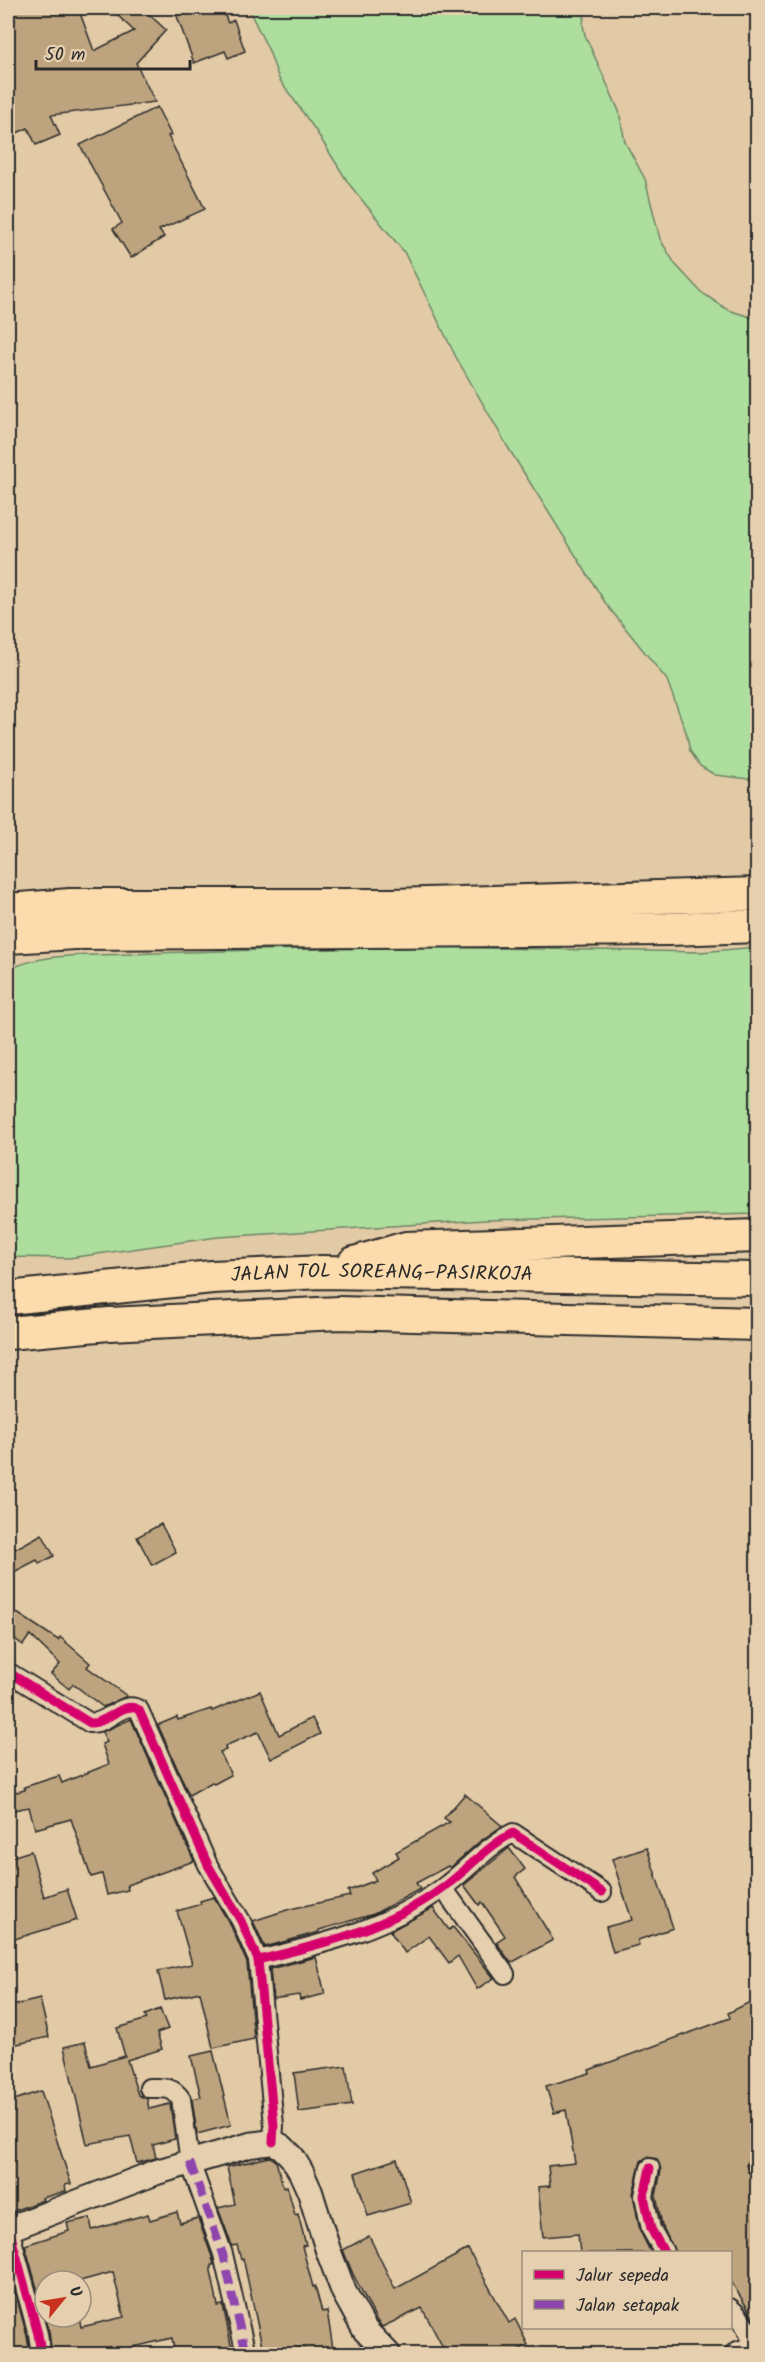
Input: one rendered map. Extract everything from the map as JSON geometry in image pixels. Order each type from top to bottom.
[{"type":"highway","points":[[8,937],[72,919],[393,905],[758,894]]},
{"type":"highway","points":[[8,900],[72,919]]},
{"type":"highway","points":[[8,910],[72,919],[668,929],[758,926]]},
{"type":"highway","points":[[8,947],[72,919]]},
{"type":"highway","points":[[322,1272],[406,1248],[758,1236]]},
{"type":"highway","name":"JALAN TOL SOREANG–PASIRKOJA","points":[[8,1298],[212,1277],[322,1272],[758,1279]]},
{"type":"highway","name":"JALAN TOL SOREANG–PASIRKOJA","points":[[8,1333],[109,1324],[339,1313],[758,1324]]},
{"type":"street","points":[[8,1672],[90,1723],[98,1724],[127,1707],[139,1710],[208,1865],[241,1921],[258,1960],[274,2125],[273,2142]]},
{"type":"street","points":[[258,1960],[327,1944],[384,1923],[443,1888],[513,1833],[602,1892]]},
{"type":"street","points":[[443,1888],[505,1974]]},
{"type":"street","points":[[149,2088],[169,2088],[176,2091],[181,2099],[190,2162],[228,2272],[246,2355]]},
{"type":"street","points":[[41,2355],[38,2334],[8,2229],[157,2172],[250,2145],[273,2142],[292,2157],[301,2172],[344,2292],[365,2330],[388,2355]]},
{"type":"street","points":[[650,2168],[644,2196],[651,2229],[663,2251]]},
{"type":"street","points":[[732,2310],[740,2316],[748,2328],[750,2350]]},
{"type":"green space","points":[[248,8],[585,8],[583,25],[585,35],[619,111],[625,142],[645,179],[660,239],[675,264],[701,292],[728,310],[757,319],[757,780],[715,775],[700,766],[690,751],[686,732],[667,680],[606,604],[509,449],[456,357],[404,252],[349,184],[316,131],[279,79],[269,51]]},
{"type":"green space","points":[[440,947],[700,952],[757,947],[757,1214],[485,1220],[218,1237],[69,1258],[8,1257],[8,970],[36,960],[67,956]]},
{"type":"building","points":[[8,8],[76,8],[94,51],[134,31],[110,8],[142,8],[166,30],[136,63],[155,102],[51,115],[60,135],[36,145],[28,128],[8,137]]},
{"type":"building","points":[[174,8],[222,8],[228,23],[234,20],[245,51],[228,58],[225,51],[194,63]]},
{"type":"building","points":[[157,107],[171,135],[168,136],[205,209],[159,230],[164,237],[131,258],[113,229],[122,223],[80,145]]},
{"type":"building","points":[[161,1524],[176,1552],[152,1565],[137,1537]]},
{"type":"building","points":[[42,1534],[54,1556],[39,1564],[37,1560],[8,1575],[8,1553]]},
{"type":"building","points":[[8,1607],[58,1640],[60,1637],[90,1663],[87,1667],[127,1696],[103,1707],[73,1684],[69,1689],[51,1674],[60,1664],[30,1635],[23,1645],[8,1634]]},
{"type":"building","points":[[260,1691],[279,1735],[312,1718],[320,1734],[271,1759],[258,1732],[225,1746],[226,1750],[220,1752],[231,1775],[214,1784],[212,1782],[189,1795],[158,1725],[177,1717],[178,1720],[211,1709],[212,1711]]},
{"type":"building","points":[[131,1719],[194,1861],[127,1885],[128,1890],[107,1895],[102,1874],[91,1877],[71,1819],[35,1829],[29,1807],[8,1811],[8,1794],[25,1790],[24,1787],[59,1776],[62,1783],[109,1764],[102,1744],[107,1742],[102,1732]]},
{"type":"building","points":[[465,1794],[502,1826],[479,1842],[450,1868],[448,1866],[416,1883],[420,1889],[374,1914],[265,1947],[253,1921],[290,1909],[350,1896],[348,1891],[376,1880],[372,1873],[399,1857],[396,1852],[450,1822],[444,1818]]},
{"type":"building","points":[[509,1848],[525,1869],[515,1877],[553,1940],[511,1963],[496,1942],[505,1936],[482,1902],[479,1905],[464,1885]]},
{"type":"building","points":[[647,1848],[673,1928],[638,1940],[639,1945],[613,1952],[606,1927],[632,1920],[612,1859]]},
{"type":"building","points":[[31,1851],[44,1897],[67,1889],[77,1920],[8,1941],[8,1858]]},
{"type":"building","points":[[214,1897],[231,1926],[247,1963],[254,2039],[213,2048],[200,1992],[165,2000],[158,1971],[192,1964],[177,1911],[201,1904],[200,1901]]},
{"type":"building","points":[[433,1908],[449,1930],[453,1927],[494,1978],[477,1989],[458,1956],[449,1963],[429,1936],[405,1953],[390,1931]]},
{"type":"building","points":[[316,1957],[325,1994],[300,2000],[299,1995],[273,1999],[270,1969]]},
{"type":"building","points":[[758,1998],[758,2155],[751,2157],[746,2165],[748,2172],[758,2177],[758,2325],[732,2283],[732,2251],[674,2251],[662,2225],[656,2196],[661,2170],[657,2159],[647,2157],[641,2161],[633,2194],[640,2231],[650,2251],[580,2251],[578,2234],[543,2237],[538,2187],[550,2186],[548,2166],[575,2163],[566,2110],[554,2113],[546,2086],[590,2073],[589,2070],[730,2018],[728,2013]]},
{"type":"building","points":[[40,1999],[49,2037],[8,2046],[8,2007]]},
{"type":"building","points":[[160,2009],[168,2029],[157,2033],[162,2049],[127,2060],[138,2095],[147,2099],[149,2109],[170,2104],[175,2139],[153,2145],[156,2158],[137,2163],[130,2136],[87,2144],[64,2047],[85,2042],[91,2066],[125,2056],[117,2028],[147,2019],[145,2015]]},
{"type":"building","points":[[213,2051],[231,2125],[197,2134],[192,2099],[201,2097],[191,2056]]},
{"type":"building","points":[[346,2066],[352,2105],[299,2112],[294,2073]]},
{"type":"building","points":[[41,2091],[71,2184],[65,2185],[66,2191],[42,2198],[43,2200],[8,2213],[8,2102]]},
{"type":"building","points":[[270,2157],[276,2161],[283,2187],[287,2186],[295,2215],[298,2214],[306,2245],[302,2246],[313,2287],[315,2286],[322,2312],[327,2311],[334,2355],[306,2355],[303,2347],[264,2355],[243,2258],[241,2259],[237,2245],[232,2246],[218,2208],[235,2204],[227,2167]]},
{"type":"building","points":[[397,2159],[411,2203],[368,2216],[355,2173]]},
{"type":"building","points":[[177,2212],[180,2223],[198,2218],[212,2257],[214,2265],[211,2265],[211,2271],[218,2306],[223,2305],[233,2355],[175,2355],[172,2338],[129,2348],[130,2352],[119,2355],[52,2355],[48,2329],[93,2329],[93,2324],[124,2317],[113,2272],[93,2277],[93,2269],[33,2269],[33,2274],[25,2245],[69,2231],[67,2223],[90,2218],[92,2230],[148,2214],[150,2220]]},
{"type":"building","points":[[369,2236],[395,2289],[468,2249],[509,2323],[515,2319],[528,2345],[509,2355],[447,2355],[422,2308],[382,2327],[353,2274],[343,2250]]},
{"type":"building","points":[[8,2266],[27,2336],[30,2355],[8,2355]]},
{"type":"marked path","points":[[190,2162],[223,2254],[246,2354]]},
{"type":"cycle path","points":[[8,1672],[90,1723],[96,1723],[127,1708],[133,1707],[139,1710],[208,1865],[241,1921],[258,1960],[274,2125],[273,2142]]},
{"type":"cycle path","points":[[258,1960],[331,1941],[401,1913],[444,1887],[486,1851],[513,1833],[602,1892]]},
{"type":"cycle path","points":[[650,2168],[644,2196],[651,2229],[663,2251]]},
{"type":"cycle path","points":[[9,2229],[38,2334],[41,2354]]}]
